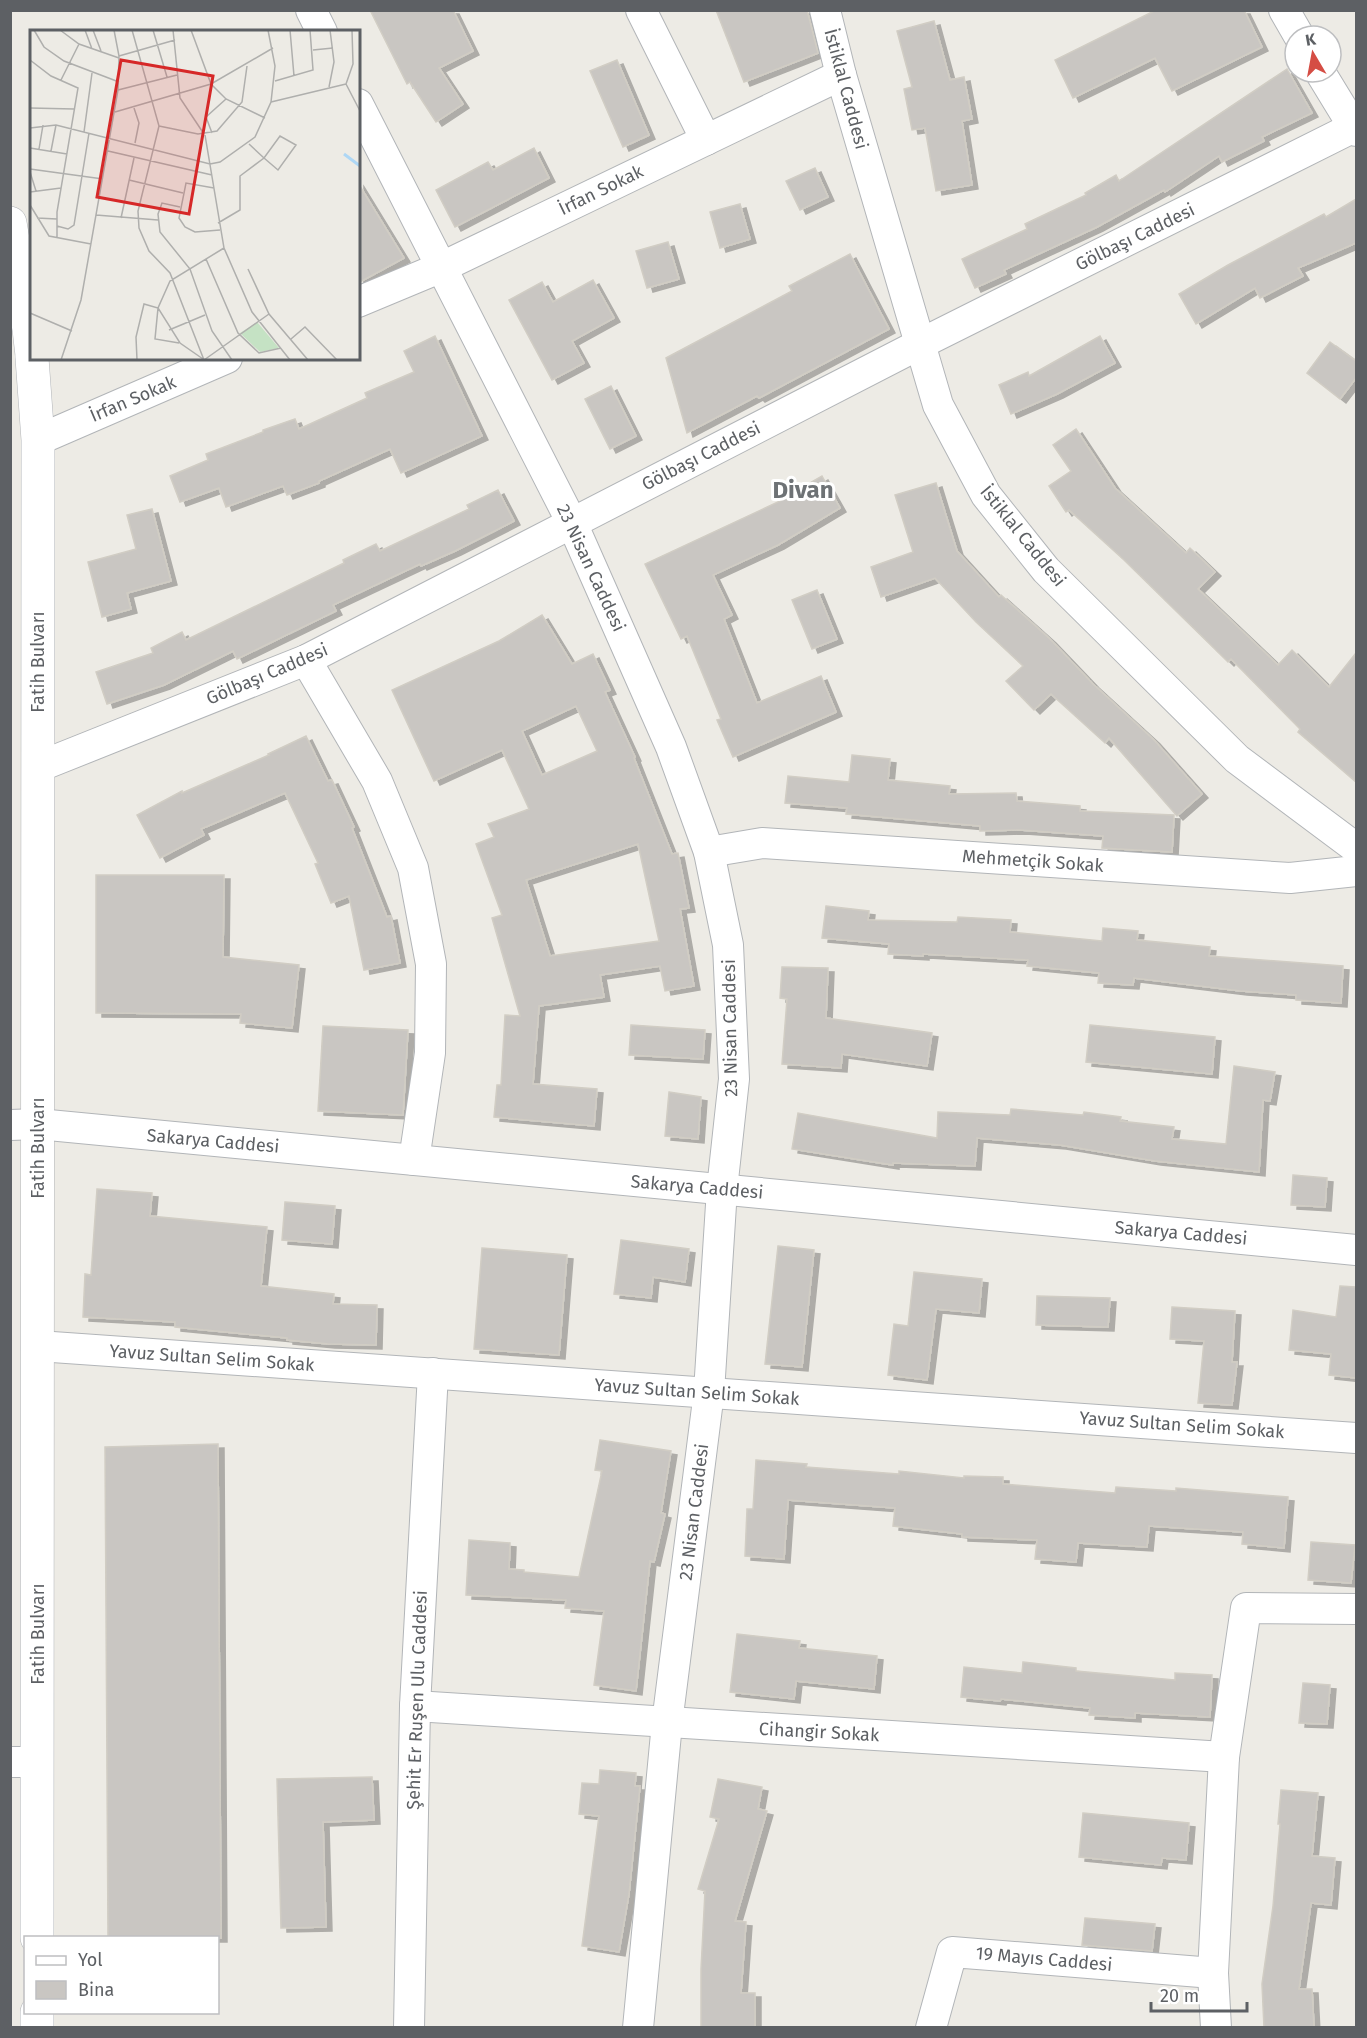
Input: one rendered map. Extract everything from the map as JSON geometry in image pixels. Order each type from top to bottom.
[{"type":"street","points":[[311,10],[321,30]]},
{"type":"street","points":[[641,10],[706,140]]},
{"type":"street","name":"İstiklal Caddesi","points":[[825,10],[841,75],[938,405],[986,495],[1046,570],[1237,759],[1356,848]]},
{"type":"street","points":[[1284,10],[1292,24]]},
{"type":"street","name":"İrfan Sokak","points":[[360,301],[442,267],[841,75]]},
{"type":"street","points":[[1327,84],[1355,129]]},
{"type":"street","name":"23 Nisan Caddesi","points":[[360,108],[572,523],[671,747],[709,852],[728,945],[734,1079],[722,1189],[709,1392],[667,1723],[638,2028]]},
{"type":"street","name":"Gölbaşı Caddesi","points":[[38,767],[306,660],[920,344],[1355,129]]},
{"type":"street","name":"Fatih Bulvarı","points":[[10,223],[38,440],[38,767],[24,1124],[38,1346],[24,1762],[38,1936]]},
{"type":"street","name":"İrfan Sokak","points":[[38,440],[222,360]]},
{"type":"street","points":[[306,660],[376,782],[412,868],[431,964],[429,1053],[414,1160]]},
{"type":"street","name":"Mehmetçik Sokak","points":[[709,852],[762,843],[1290,878],[1356,871]]},
{"type":"street","name":"Sakarya Caddesi","points":[[24,1124],[1356,1250]]},
{"type":"street","name":"Yavuz Sultan Selim Sokak","points":[[38,1346],[1356,1438]]},
{"type":"street","name":"Şehit Er Ruşen Ulu Caddesi","points":[[409,2028],[415,1706],[433,1373]]},
{"type":"street","points":[[1216,2028],[1214,1973],[1224,1757],[1246,1608],[1356,1609]]},
{"type":"street","name":"Cihangir Sokak","points":[[415,1706],[1224,1757]]},
{"type":"street","name":"19 Mayıs Caddesi","points":[[931,2028],[952,1952],[1214,1973]]},
{"type":"building","points":[[370,10],[453,10],[473,51],[439,68],[463,104],[436,122],[410,82],[407,84]]},
{"type":"building","points":[[716,10],[807,10],[818,53],[744,82]]},
{"type":"building","points":[[1156,10],[1244,10],[1262,47],[1172,91],[1155,58],[1073,98],[1055,60]]},
{"type":"building","points":[[934,21],[950,80],[964,77],[972,119],[962,121],[972,185],[936,191],[925,128],[912,130],[904,89],[912,87],[897,31]]},
{"type":"building","points":[[617,60],[649,135],[623,147],[590,71]]},
{"type":"building","points":[[1283,72],[1283,84],[1296,84],[1312,113],[1262,137],[1264,141],[1222,162],[1219,156],[1165,192],[1164,190],[1097,227],[1004,270],[1006,274],[975,288],[962,259],[1027,229],[1025,224],[1086,195],[1085,193],[1116,175],[1119,181]]},
{"type":"building","points":[[534,148],[549,178],[455,227],[436,190],[488,162],[493,170]]},
{"type":"building","points":[[815,168],[828,197],[800,210],[786,181]]},
{"type":"building","points":[[360,186],[404,258],[360,282]]},
{"type":"building","points":[[1356,199],[1356,243],[1298,268],[1303,276],[1260,298],[1255,288],[1196,324],[1179,294],[1228,265],[1324,214],[1326,217]]},
{"type":"building","points":[[740,204],[750,239],[720,248],[710,212]]},
{"type":"building","points":[[668,242],[679,279],[647,288],[636,251]]},
{"type":"building","points":[[850,254],[889,329],[759,398],[757,396],[687,433],[666,358],[792,291],[789,286]]},
{"type":"building","points":[[593,280],[614,318],[572,341],[584,363],[552,380],[509,300],[542,282],[553,302]]},
{"type":"building","points":[[435,336],[482,436],[401,473],[390,449],[319,481],[319,483],[287,495],[283,486],[226,507],[219,488],[180,502],[170,476],[208,460],[206,454],[263,432],[263,430],[295,419],[299,429],[367,398],[365,393],[414,372],[404,351]]},
{"type":"building","points":[[1100,336],[1115,363],[1057,394],[1011,414],[999,385],[1028,372],[1029,376]]},
{"type":"building","points":[[1330,342],[1356,361],[1356,378],[1340,399],[1307,373]]},
{"type":"building","points":[[611,386],[636,436],[610,449],[585,399]]},
{"type":"building","points":[[1076,429],[1115,488],[1186,553],[1190,548],[1215,572],[1198,589],[1278,665],[1292,650],[1329,687],[1356,653],[1356,782],[1298,732],[1300,729],[1231,659],[1228,662],[1124,560],[1069,510],[1066,512],[1049,486],[1071,471],[1053,445]]},
{"type":"building","points":[[822,476],[840,508],[778,545],[713,575],[732,615],[724,619],[757,703],[821,676],[836,712],[733,757],[717,720],[721,719],[687,636],[681,639],[645,564],[795,494],[794,492]]},
{"type":"building","points":[[936,483],[957,551],[999,597],[1001,595],[1050,639],[1093,684],[1154,740],[1202,794],[1177,816],[1109,738],[1105,743],[1051,694],[1034,710],[1006,681],[1023,666],[976,622],[935,578],[881,597],[871,567],[913,552],[895,495]]},
{"type":"building","points":[[498,490],[514,521],[455,551],[421,566],[420,564],[333,605],[336,611],[237,659],[233,651],[164,685],[107,704],[96,672],[153,653],[151,648],[182,632],[186,640],[344,563],[343,560],[376,544],[380,551],[469,509],[467,505]]},
{"type":"building","points":[[152,509],[171,581],[127,593],[131,609],[102,617],[88,562],[136,549],[127,515]]},
{"type":"building","points":[[817,590],[837,639],[812,649],[792,600]]},
{"type":"building","points":[[542,615],[572,664],[593,654],[610,690],[605,692],[635,757],[672,854],[678,853],[689,908],[680,909],[694,986],[665,991],[660,966],[600,975],[604,997],[539,1006],[533,1084],[597,1089],[594,1126],[494,1117],[497,1085],[501,1085],[505,1015],[520,1016],[492,918],[502,915],[476,844],[494,837],[488,824],[529,809],[502,750],[434,781],[392,690],[499,641]],"holes":[[[576,706],[597,751],[542,775],[522,731]],[[638,844],[659,941],[550,956],[526,880]]]},
{"type":"building","points":[[306,736],[328,781],[332,780],[354,827],[352,828],[387,917],[391,916],[400,963],[364,970],[349,896],[331,903],[315,864],[318,863],[285,793],[201,829],[204,835],[160,858],[137,815],[182,791],[182,793],[269,755]]},
{"type":"building","points":[[852,755],[890,759],[888,780],[950,786],[949,794],[1016,793],[1017,801],[1080,806],[1080,811],[1174,815],[1172,852],[1102,848],[1103,836],[1020,830],[980,831],[980,826],[846,814],[847,808],[785,803],[788,776],[849,782]]},
{"type":"building","points":[[96,875],[224,875],[223,957],[299,965],[292,1028],[240,1023],[241,1014],[96,1013]]},
{"type":"building","points":[[826,906],[869,911],[868,920],[957,922],[958,917],[1011,920],[1010,932],[1102,941],[1103,928],[1138,931],[1137,940],[1210,947],[1209,956],[1343,966],[1341,1003],[1296,1000],[1296,995],[1134,978],[1133,985],[1098,983],[1099,973],[1027,966],[1028,960],[888,954],[889,944],[822,938]]},
{"type":"building","points":[[782,967],[828,968],[826,1018],[932,1033],[927,1066],[842,1054],[841,1068],[782,1064],[787,999],[780,998]]},
{"type":"building","points":[[631,1025],[705,1030],[703,1059],[629,1055]]},
{"type":"building","points":[[1090,1025],[1215,1037],[1212,1074],[1086,1062]]},
{"type":"building","points":[[323,1026],[408,1030],[403,1115],[318,1111]]},
{"type":"building","points":[[1234,1066],[1275,1072],[1270,1101],[1263,1100],[1259,1172],[1155,1161],[1060,1145],[977,1138],[975,1166],[893,1163],[893,1165],[792,1149],[798,1113],[937,1138],[938,1112],[1010,1115],[1011,1109],[1083,1115],[1084,1112],[1121,1117],[1120,1121],[1174,1127],[1172,1139],[1226,1144]]},
{"type":"building","points":[[669,1092],[701,1097],[698,1139],[665,1136]]},
{"type":"building","points":[[1293,1175],[1327,1178],[1325,1207],[1291,1205]]},
{"type":"building","points":[[97,1189],[152,1193],[150,1216],[267,1227],[261,1286],[334,1294],[333,1304],[377,1305],[376,1345],[287,1340],[287,1338],[175,1327],[175,1322],[83,1317],[85,1274],[91,1275]]},
{"type":"building","points":[[285,1202],[335,1206],[332,1244],[282,1240]]},
{"type":"building","points":[[621,1240],[689,1249],[685,1282],[653,1277],[651,1298],[614,1294]]},
{"type":"building","points":[[778,1246],[814,1250],[802,1367],[765,1364]]},
{"type":"building","points":[[482,1248],[567,1255],[559,1355],[474,1349]]},
{"type":"building","points":[[914,1272],[982,1279],[979,1313],[936,1309],[927,1380],[888,1375],[894,1324],[908,1326]]},
{"type":"building","points":[[1340,1286],[1356,1287],[1356,1378],[1329,1375],[1331,1354],[1289,1350],[1293,1310],[1336,1317]]},
{"type":"building","points":[[1037,1296],[1110,1298],[1108,1327],[1036,1325]]},
{"type":"building","points":[[1172,1307],[1235,1311],[1232,1362],[1237,1362],[1232,1405],[1198,1403],[1204,1341],[1170,1339]]},
{"type":"building","points":[[600,1440],[671,1451],[661,1513],[665,1514],[654,1562],[650,1561],[636,1691],[594,1685],[604,1611],[565,1608],[566,1600],[466,1595],[469,1540],[510,1543],[509,1569],[579,1577],[602,1471],[595,1470]]},
{"type":"building","points":[[218,1444],[221,1938],[219,1936],[108,1936],[105,1447]]},
{"type":"building","points":[[756,1460],[807,1464],[806,1467],[899,1474],[899,1471],[964,1478],[964,1476],[1003,1477],[1003,1484],[1115,1493],[1116,1487],[1176,1491],[1176,1488],[1288,1497],[1284,1548],[1242,1544],[1243,1532],[1149,1526],[1147,1547],[1078,1543],[1076,1562],[1035,1559],[1037,1540],[962,1537],[962,1534],[893,1526],[895,1508],[788,1500],[784,1559],[745,1556],[747,1509],[753,1509]]},
{"type":"building","points":[[1311,1542],[1355,1545],[1351,1583],[1308,1580]]},
{"type":"building","points":[[737,1634],[800,1641],[799,1648],[877,1656],[874,1689],[796,1681],[794,1699],[730,1692]]},
{"type":"building","points":[[1023,1662],[1076,1668],[1076,1671],[1175,1680],[1175,1673],[1212,1675],[1210,1717],[1135,1713],[1135,1718],[1089,1715],[1090,1708],[961,1697],[964,1667],[1022,1673]]},
{"type":"building","points":[[1303,1683],[1330,1685],[1327,1724],[1299,1723]]},
{"type":"building","points":[[600,1770],[636,1773],[635,1786],[640,1786],[629,1894],[619,1952],[582,1946],[599,1816],[579,1814],[582,1783],[599,1784]]},
{"type":"building","points":[[372,1777],[374,1820],[323,1822],[326,1927],[281,1928],[277,1779]]},
{"type":"building","points":[[718,1779],[762,1787],[758,1809],[767,1811],[735,1921],[746,1922],[741,1993],[755,1993],[755,2028],[701,2028],[705,1891],[698,1889],[719,1819],[710,1817]]},
{"type":"building","points":[[1281,1790],[1318,1793],[1312,1856],[1335,1858],[1331,1905],[1311,1903],[1299,1989],[1312,1989],[1314,2028],[1264,2028],[1262,1984],[1273,1906]]},
{"type":"building","points":[[1083,1813],[1189,1823],[1186,1860],[1162,1858],[1161,1865],[1079,1857]]},
{"type":"building","points":[[1085,1918],[1155,1924],[1152,1951],[1082,1945]]},
{"type":"district","name":"Divan","points":[[803,490]]}]
